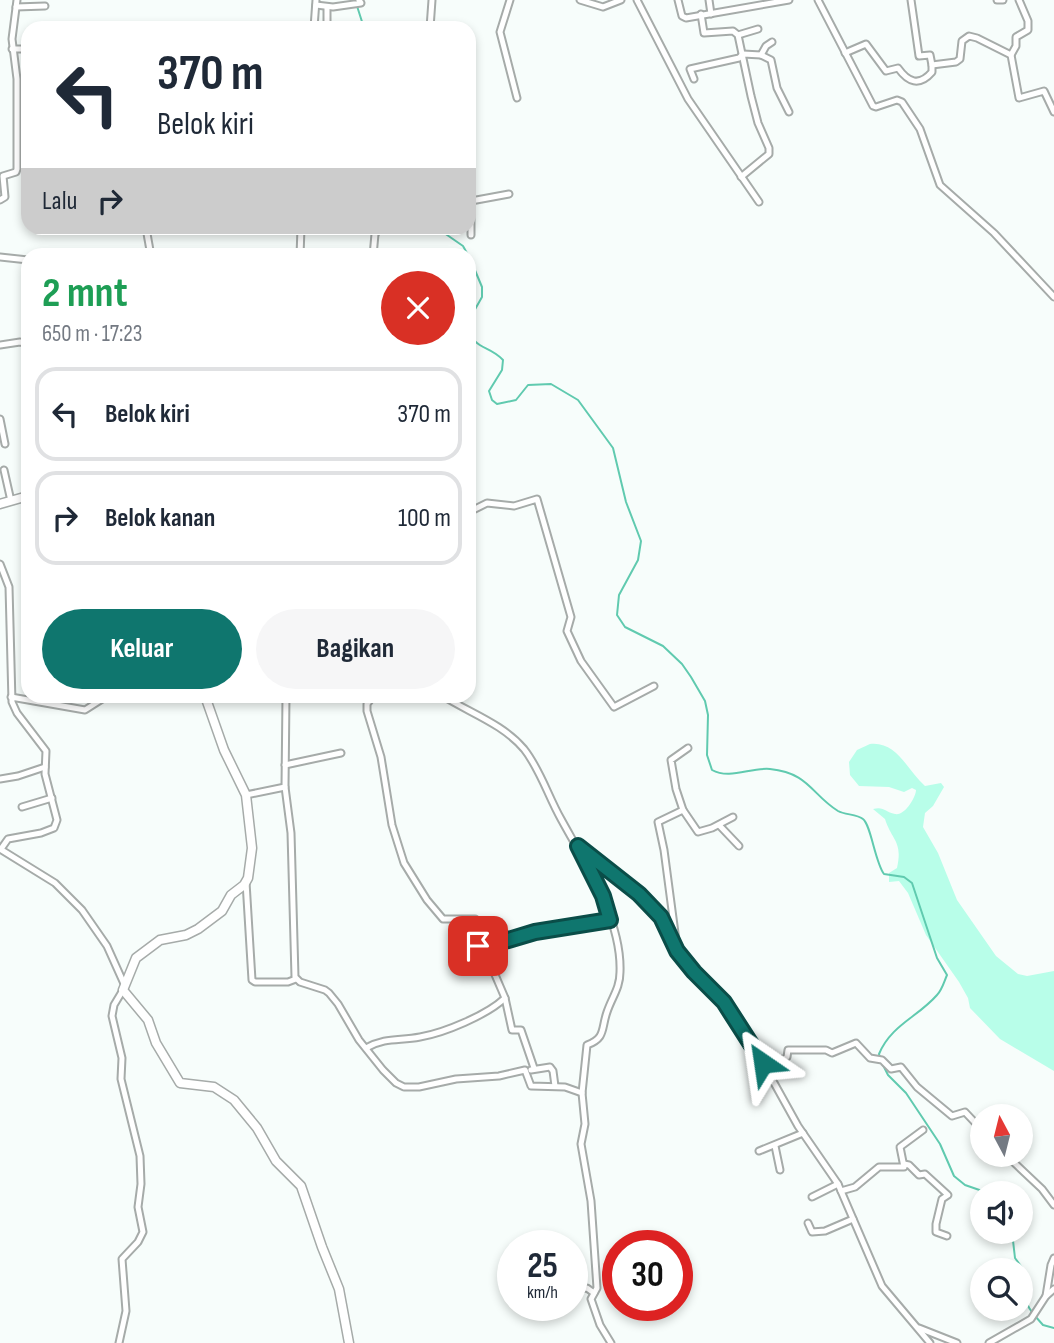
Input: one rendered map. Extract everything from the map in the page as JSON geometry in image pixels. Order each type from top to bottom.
[{"type":"street","points":[[430,21],[432,0]]},
{"type":"street","points":[[510,0],[500,32],[517,98]]},
{"type":"street","points":[[580,0],[603,7],[621,0]]},
{"type":"street","points":[[637,0],[688,99],[758,202]]},
{"type":"street","points":[[678,0],[684,18],[789,0]]},
{"type":"street","points":[[709,0],[712,14]]},
{"type":"street","points":[[818,0],[873,106],[897,100],[902,102],[921,130],[941,187],[992,231],[1054,297]]},
{"type":"street","points":[[845,53],[866,44],[886,71],[898,68],[905,78],[911,80],[928,77],[932,72],[932,65],[929,55],[918,55],[911,0]]},
{"type":"street","points":[[997,0],[1003,0]]},
{"type":"street","points":[[1019,0],[1028,21],[1028,30],[1016,37],[1016,46],[1011,54],[1019,98],[1044,91],[1054,112]]},
{"type":"street","points":[[315,21],[316,2],[327,7],[358,2]]},
{"type":"street","points":[[0,200],[5,197],[3,176],[16,172],[17,169],[17,79],[12,50],[16,3],[45,6]]},
{"type":"street","points":[[327,7],[327,21]]},
{"type":"street","points":[[701,14],[706,34],[733,31],[738,35],[754,109],[769,151],[766,157],[741,177]]},
{"type":"street","points":[[738,35],[758,29]]},
{"type":"street","points":[[932,65],[958,61],[961,44],[969,36],[1011,54]]},
{"type":"street","points":[[761,55],[772,42]]},
{"type":"street","points":[[12,50],[21,49]]},
{"type":"street","points":[[674,75],[739,58],[743,54],[761,55],[771,60],[777,88],[789,112]]},
{"type":"street","points":[[690,69],[694,79]]},
{"type":"street","points":[[476,200],[509,194]]},
{"type":"street","points":[[0,257],[21,259]]},
{"type":"street","points":[[0,345],[21,342]]},
{"type":"street","points":[[0,419],[5,444]]},
{"type":"street","points":[[4,470],[10,501]]},
{"type":"street","points":[[0,504],[21,498]]},
{"type":"street","points":[[476,509],[488,503],[515,506],[537,499],[572,617],[567,631],[581,661],[614,707],[654,686]]},
{"type":"street","points":[[0,564],[9,587],[11,697],[16,713],[47,754],[45,767],[57,820],[54,828],[8,839],[0,849],[55,883],[82,910],[107,946],[124,988],[148,1020],[162,1055],[180,1083],[214,1087],[234,1100],[257,1128],[276,1161],[301,1186],[339,1289],[349,1343]]},
{"type":"street","points":[[11,697],[21,699]]},
{"type":"street","points":[[45,703],[85,710],[96,703]]},
{"type":"street","points":[[207,703],[224,750],[246,795],[252,848],[246,882],[252,979],[255,982],[288,982],[296,979],[329,993],[389,1077],[404,1087],[525,1070],[531,1086],[565,1087],[582,1093]]},
{"type":"street","points":[[286,703],[285,787],[291,833],[291,920],[296,979]]},
{"type":"street","points":[[368,703],[367,711],[381,757],[392,825],[404,863],[440,915],[447,920],[475,919],[477,945],[488,946],[535,932],[610,920]]},
{"type":"street","points":[[455,703],[502,730],[524,750],[603,896],[618,945],[621,973],[618,989],[607,1012],[600,1037],[586,1047],[582,1093],[585,1118],[581,1149],[591,1201],[597,1286],[591,1299],[600,1325],[611,1343]]},
{"type":"street","points":[[688,748],[671,760],[683,810],[696,831],[719,825],[733,817]]},
{"type":"street","points":[[285,765],[341,753]]},
{"type":"street","points":[[0,779],[45,767]]},
{"type":"street","points":[[246,795],[285,787]]},
{"type":"street","points":[[23,807],[52,798]]},
{"type":"street","points":[[677,951],[665,855],[658,822],[683,810]]},
{"type":"street","points":[[719,825],[739,846]]},
{"type":"street","points":[[578,846],[639,894],[656,911],[666,925],[677,951],[724,1002],[803,1133],[838,1184],[882,1286],[930,1343]]},
{"type":"street","points":[[118,1343],[126,1311],[122,1259],[138,1242],[143,1232],[138,1207],[140,1156],[121,1079],[122,1058],[111,1016],[114,1005],[136,958],[160,940],[186,935],[198,929],[219,913],[231,895],[246,882]]},
{"type":"street","points":[[488,946],[512,1030],[521,1030],[534,1068]]},
{"type":"street","points":[[366,1048],[383,1040],[424,1036],[484,1014],[505,998]]},
{"type":"street","points":[[763,1063],[784,1059],[788,1050],[826,1050],[832,1054],[850,1048],[854,1043],[870,1058],[879,1060],[891,1069],[901,1067],[917,1087],[952,1116],[965,1112],[970,1117]]},
{"type":"street","points":[[526,1073],[534,1068],[551,1068],[555,1086]]},
{"type":"street","points":[[904,1164],[900,1147],[923,1130]]},
{"type":"street","points":[[759,1151],[803,1133]]},
{"type":"street","points":[[775,1146],[780,1170]]},
{"type":"street","points":[[841,1191],[855,1186],[878,1167],[903,1167],[904,1164]]},
{"type":"street","points":[[904,1164],[909,1165],[919,1175],[925,1174],[948,1195],[942,1199],[936,1224],[936,1232],[947,1236]]},
{"type":"street","points":[[1019,1167],[1054,1205]]},
{"type":"street","points":[[812,1196],[838,1184]]},
{"type":"street","points":[[808,1223],[812,1231],[818,1232],[853,1219]]},
{"type":"street","points":[[1046,1296],[1054,1258]]},
{"type":"street","points":[[588,1289],[594,1293]]},
{"type":"street","points":[[989,1343],[1031,1319],[1054,1289]]},
{"type":"street","points":[[916,1327],[957,1343]]},
{"type":"green space","points":[[870,744],[879,744],[895,752],[925,786],[941,783],[944,787],[933,806],[925,813],[923,827],[938,853],[957,900],[996,956],[1018,974],[1027,976],[1054,971],[1054,1071],[1000,1039],[970,1008],[959,982],[926,935],[908,893],[899,881],[889,882],[889,873],[897,868],[898,846],[885,819],[873,809],[880,808],[899,814],[909,805],[916,790],[912,788],[904,792],[889,787],[859,786],[850,775],[849,762],[857,750]]},
{"type":"waterway","points":[[357,6],[362,21]]},
{"type":"waterway","points":[[447,235],[464,248]]},
{"type":"waterway","points":[[476,273],[482,287],[482,297],[476,308]]},
{"type":"waterway","points":[[476,342],[503,360],[502,370],[489,391],[492,400],[497,404],[516,400],[528,385],[551,384],[578,400],[613,448],[626,502],[641,541],[638,560],[619,595],[617,615],[625,627],[663,646],[691,677],[705,701],[708,715],[707,755],[712,770],[733,774],[770,769],[783,771],[802,780],[838,811],[863,819],[884,874],[904,877],[912,883],[937,958],[947,975],[942,988],[930,1003],[890,1036],[879,1054],[880,1058]]},
{"type":"waterway","points":[[882,1063],[888,1075],[906,1093],[940,1144],[954,1176],[970,1187]]},
{"type":"waterway","points":[[1013,1244],[1015,1258]]},
{"type":"waterway","points":[[1035,1316],[1043,1325],[1054,1328]]},
{"type":"route","points":[[478,946],[488,946],[535,932],[610,920],[603,896],[578,846],[639,894],[661,917],[677,951],[724,1002],[763,1063]]}]
